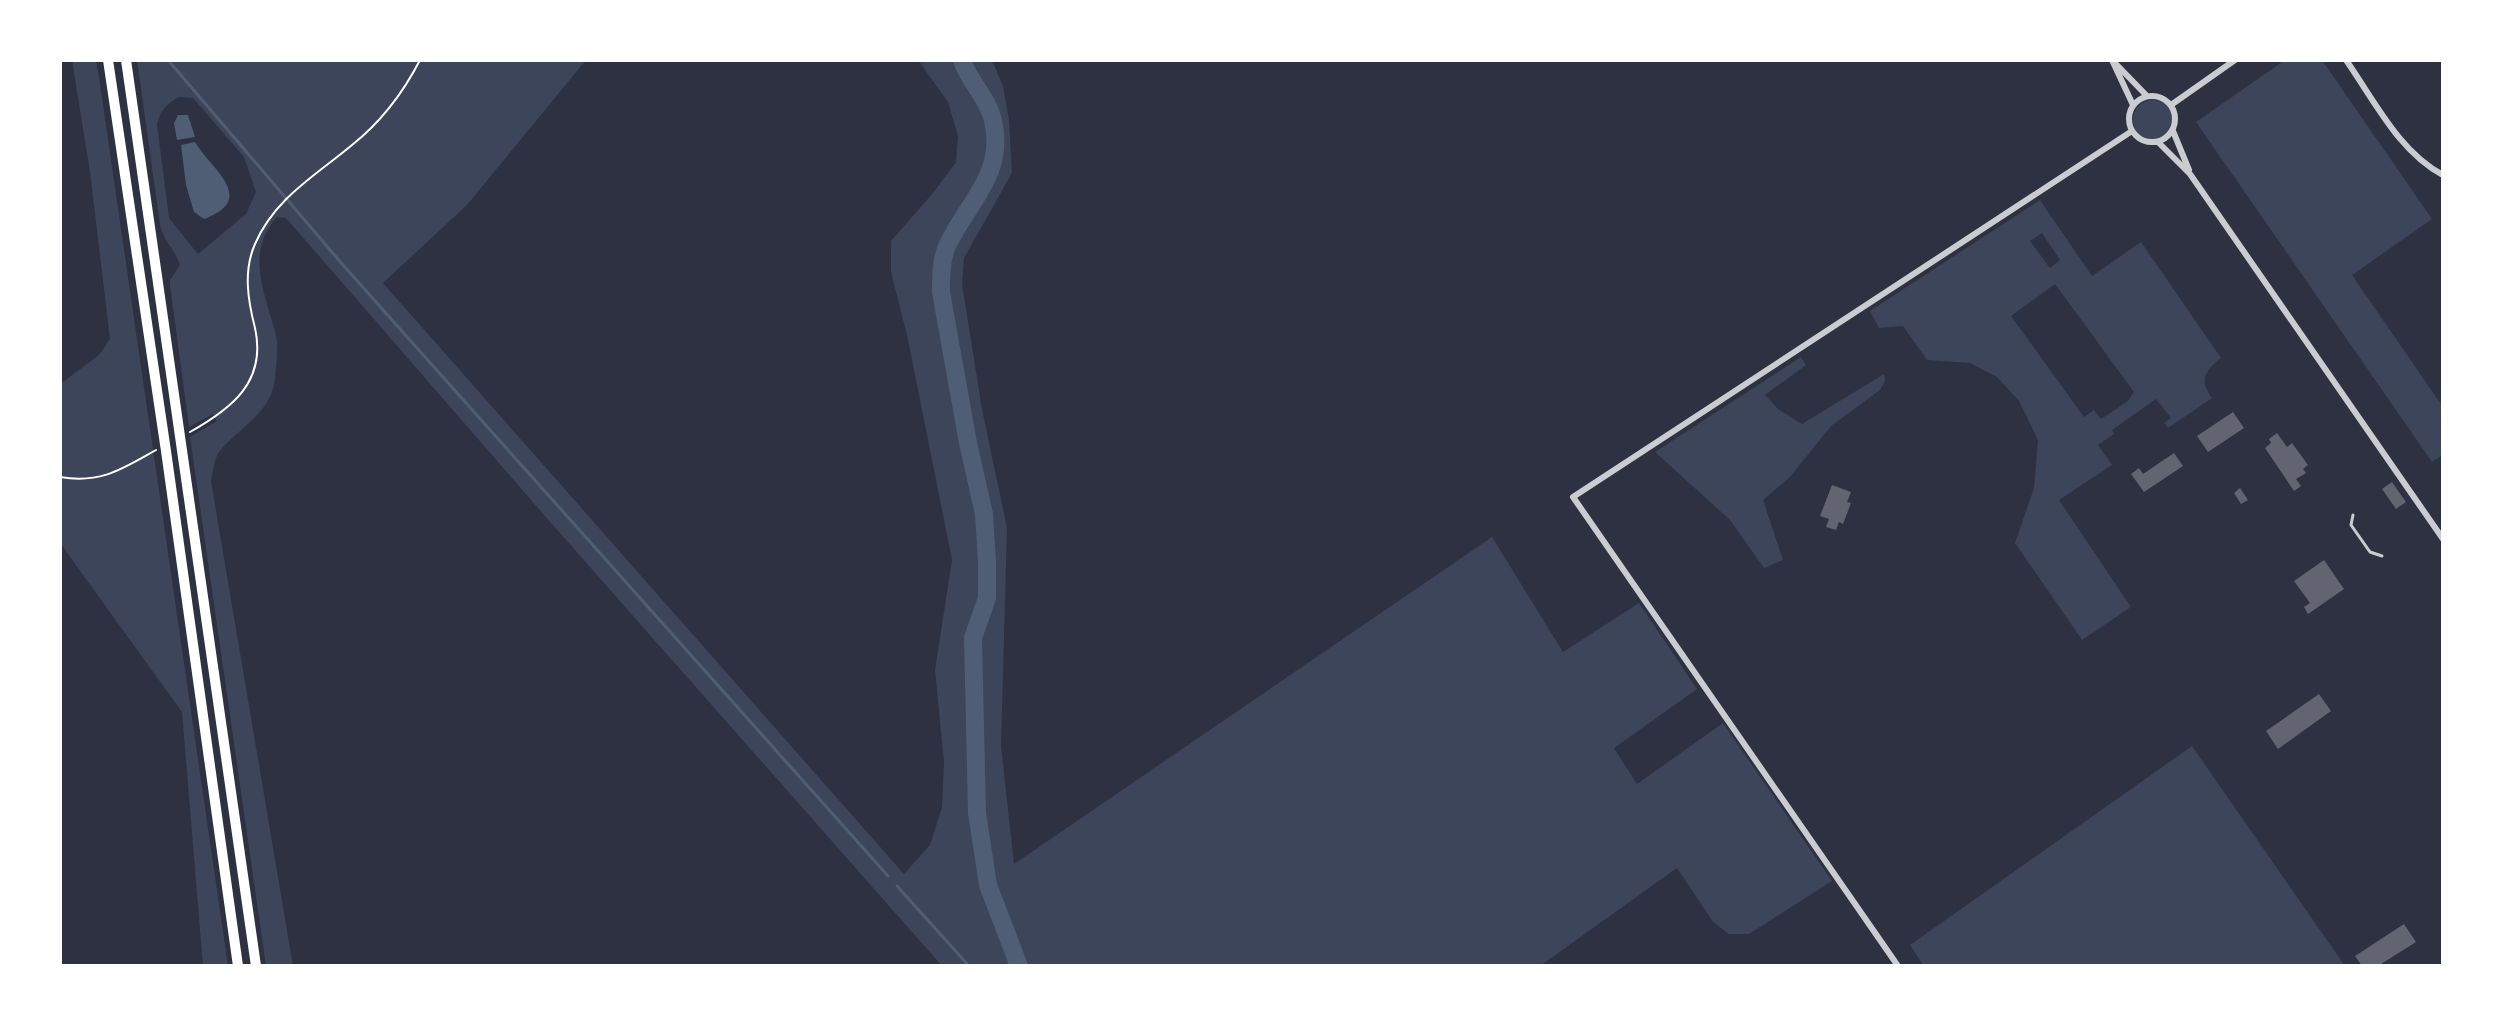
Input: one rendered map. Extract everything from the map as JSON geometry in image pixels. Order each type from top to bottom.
[{"type":"highway","points":[[108,60],[238,966]]},
{"type":"highway","points":[[126,60],[256,966]]},
{"type":"street","points":[[2171,105],[2235,60]]},
{"type":"street","points":[[2346,60],[2410,151],[2427,167],[2443,175]]},
{"type":"street","points":[[2112,61],[2147,96]]},
{"type":"street","points":[[2112,61],[2133,105]]},
{"type":"street","points":[[2173,131],[2158,142],[2143,141],[2132,131],[2129,118],[2133,105],[2147,96],[2159,97],[2171,105],[2176,118],[2173,131],[2190,174]]},
{"type":"street","points":[[1898,966],[1573,497],[2132,131]]},
{"type":"street","points":[[2158,142],[2190,174],[2443,539]]},
{"type":"lane","points":[[2353,515],[2351,525],[2370,552],[2382,556]]},
{"type":"path","points":[[215,418],[234,404],[252,373],[257,349],[248,290],[248,267],[262,229],[288,195],[376,122],[405,89],[420,60]]},
{"type":"path","points":[[60,477],[88,480],[107,476],[130,465]]},
{"type":"shaded area","points":[[72,60],[96,60],[99,77],[228,966],[203,966],[182,712],[60,543],[60,384],[99,355],[110,339],[90,172]]},
{"type":"shaded area","points":[[137,60],[586,60],[467,205],[383,283],[904,874],[930,845],[942,807],[944,762],[935,670],[952,560],[907,335],[891,272],[891,241],[956,162],[958,136],[948,102],[918,60],[992,60],[1003,86],[1009,120],[1012,173],[964,258],[962,284],[982,409],[1007,528],[1001,746],[1014,864],[1492,537],[1563,652],[1639,603],[1697,689],[1614,748],[1637,784],[1723,723],[1832,881],[1749,934],[1729,934],[1713,922],[1677,868],[1540,966],[942,966],[286,218],[277,217],[267,231],[260,260],[263,290],[277,340],[272,391],[261,411],[219,452],[211,481],[293,966],[266,966],[190,437],[217,421],[213,414],[189,427],[170,285],[180,265],[160,225]],"holes":[[[179,97],[193,98],[244,157],[256,192],[246,214],[198,254],[169,218],[157,124],[162,111],[171,102]]]},
{"type":"shaded area","points":[[2285,60],[2322,60],[2432,219],[2352,275],[2443,407],[2443,455],[2432,462],[2196,122]]},
{"type":"shaded area","points":[[2153,100],[2167,106],[2173,120],[2167,134],[2153,140],[2139,134],[2133,120],[2139,106]]},
{"type":"shaded area","points":[[178,115],[188,115],[195,137],[177,140],[174,123]]},
{"type":"shaded area","points":[[195,142],[220,173],[229,193],[228,202],[220,211],[204,219],[194,212],[186,185],[181,145]]},
{"type":"shaded area","points":[[2040,200],[2092,276],[2141,242],[2221,358],[2206,376],[2205,386],[2212,398],[2168,428],[2164,423],[2171,418],[2156,399],[2112,430],[2114,434],[2098,445],[2112,465],[2059,500],[2131,607],[2082,640],[2015,543],[2034,488],[2038,440],[2019,401],[1997,377],[1970,363],[1927,360],[1903,326],[1879,328],[1870,311]],"holes":[[[2042,233],[2060,260],[2050,268],[2030,241]],[[2055,284],[2134,392],[2128,401],[2101,419],[2094,410],[2084,417],[2011,316]]]},
{"type":"shaded area","points":[[1801,357],[1806,365],[1765,395],[1778,409],[1802,424],[1884,374],[1885,381],[1880,390],[1831,426],[1790,477],[1763,500],[1783,560],[1764,568],[1730,520],[1655,452]]},
{"type":"shaded area","points":[[2192,746],[2345,966],[1924,966],[1910,945]]},
{"type":"building","points":[[2233,412],[2244,428],[2208,452],[2197,436]]},
{"type":"building","points":[[2277,433],[2287,447],[2292,443],[2308,465],[2303,469],[2306,473],[2296,479],[2301,486],[2294,491],[2265,448],[2271,443],[2269,439]]},
{"type":"building","points":[[2174,453],[2183,466],[2144,492],[2131,474],[2139,468],[2143,474]]},
{"type":"building","points":[[2392,482],[2406,502],[2396,509],[2382,489]]},
{"type":"building","points":[[1832,485],[1851,492],[1847,502],[1851,503],[1843,524],[1839,522],[1836,530],[1826,527],[1829,519],[1820,516]]},
{"type":"building","points":[[2240,488],[2248,500],[2241,504],[2234,493]]},
{"type":"building","points":[[2324,560],[2344,589],[2308,614],[2304,607],[2310,603],[2294,581]]},
{"type":"building","points":[[2319,694],[2331,711],[2278,749],[2266,731]]},
{"type":"building","points":[[2404,924],[2416,942],[2378,966],[2362,966],[2355,956]]},
{"type":"waterway","points":[[168,60],[343,265],[888,876]]},
{"type":"waterway","points":[[962,60],[990,111],[995,139],[994,156],[983,185],[946,250],[941,292],[984,514],[987,598],[973,638],[977,813],[988,885],[1019,966]]},
{"type":"waterway","points":[[897,886],[969,966]]}]
